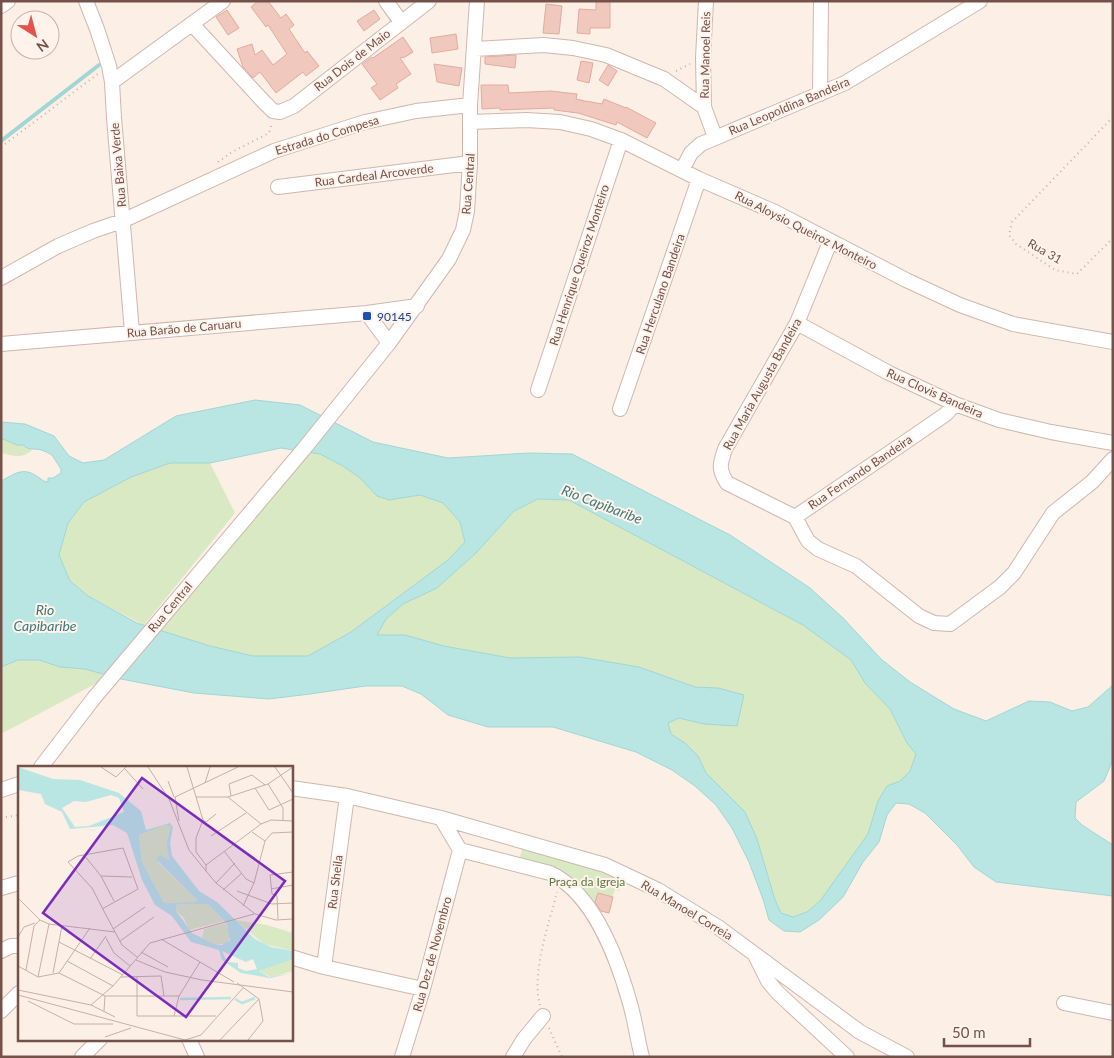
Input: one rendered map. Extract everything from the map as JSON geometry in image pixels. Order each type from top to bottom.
[{"type":"street","points":[[1,6],[8,1]]},
{"type":"street","name":"Rua Baixa Verde","points":[[86,1],[109,66],[112,82],[132,332]]},
{"type":"street","points":[[112,82],[223,1]]},
{"type":"street","points":[[386,1],[401,22]]},
{"type":"street","name":"Rua Dois de Maio","points":[[273,111],[280,112],[294,106],[429,1]]},
{"type":"street","name":"Rua Central","points":[[42,766],[94,698],[333,414],[389,343],[449,259],[463,230],[467,211],[470,163],[470,105],[478,1]]},
{"type":"street","name":"Rua Manoel Reis","points":[[706,1],[704,108],[715,137]]},
{"type":"street","points":[[820,94],[821,1]]},
{"type":"street","name":"Rua Leopoldina Bandeira","points":[[682,170],[691,153],[701,144],[845,83],[882,62],[974,3]]},
{"type":"street","points":[[192,24],[273,111]]},
{"type":"street","points":[[475,49],[544,45],[574,48],[606,55],[664,79],[704,108]]},
{"type":"street","name":"Estrada do Compesa","points":[[122,221],[274,151],[365,122],[416,111],[470,105]]},
{"type":"street","name":"Rua Aloysio Queiroz Monteiro","points":[[471,122],[526,120],[560,122],[590,129],[621,140],[699,179],[775,212],[830,242],[951,301],[1013,324],[1113,342]]},
{"type":"street","name":"Rua Henrique Queiroz Monteiro","points":[[538,390],[621,140]]},
{"type":"street","name":"Rua Cardeal Arcoverde","points":[[278,187],[470,163]]},
{"type":"street","name":"Rua Herculano Bandeira","points":[[620,409],[699,179]]},
{"type":"street","points":[[1,278],[58,246],[93,230],[122,221]]},
{"type":"street","name":"Rua Maria Augusta Bandeira","points":[[794,517],[727,484],[721,473],[720,464],[725,449],[797,322],[830,242]]},
{"type":"street","name":"Rua Barão de Caruaru","points":[[1,344],[367,313],[416,306]]},
{"type":"street","points":[[367,313],[389,343]]},
{"type":"street","name":"Rua Clovis Bandeira","points":[[797,322],[889,373],[955,404],[999,420],[1113,443]]},
{"type":"street","name":"Rua Fernando Bandeira","points":[[955,404],[946,414],[918,434],[794,517],[808,541],[818,549],[856,566],[919,616],[934,623],[950,624],[1000,587],[1014,573],[1053,513],[1092,482],[1113,459]]},
{"type":"street","points":[[1,790],[18,784]]},
{"type":"street","name":"Rua Manoel Correia","points":[[292,788],[347,796],[441,818],[605,865],[658,890],[718,927],[860,1032],[897,1055]]},
{"type":"street","name":"Rua Sheila","points":[[324,968],[347,796]]},
{"type":"street","points":[[441,818],[460,850],[550,873],[561,878],[590,910],[613,953],[630,1002],[642,1057]]},
{"type":"street","name":"Rua Dez de Novembro","points":[[402,1057],[423,989],[460,850]]},
{"type":"street","points":[[1,888],[18,882]]},
{"type":"street","points":[[1,951],[11,946],[18,946]]},
{"type":"street","points":[[753,952],[768,981],[778,994],[847,1057]]},
{"type":"street","points":[[292,957],[324,968],[423,989]]},
{"type":"street","points":[[1,1011],[18,994]]},
{"type":"street","points":[[1064,1003],[1113,1013]]},
{"type":"street","points":[[513,1057],[524,1039],[543,1016]]},
{"type":"street","points":[[82,1057],[99,1040]]},
{"type":"street","points":[[189,1040],[197,1057]]},
{"type":"path","points":[[664,79],[704,58]]},
{"type":"path","points":[[1,147],[109,66]]},
{"type":"path","points":[[214,166],[232,152],[269,133],[273,111]]},
{"type":"path","name":"Rua 31","points":[[1113,117],[1012,222],[1009,235],[1016,244],[1055,270],[1077,274],[1113,238]]},
{"type":"path","points":[[1,818],[18,815]]},
{"type":"path","points":[[561,878],[538,970],[538,998],[543,1016],[562,1057]]},
{"type":"green space","points":[[1,438],[32,450],[21,456],[1,453]]},
{"type":"green space","points":[[308,452],[320,454],[343,466],[360,478],[377,496],[389,500],[420,495],[443,503],[460,522],[465,542],[448,560],[351,632],[308,656],[253,656],[210,646],[159,630]]},
{"type":"green space","points":[[170,463],[210,463],[235,513],[144,625],[88,596],[70,581],[59,555],[68,523],[84,502],[131,477]]},
{"type":"green space","points":[[538,499],[569,500],[803,625],[851,660],[865,683],[890,709],[907,743],[916,754],[910,771],[900,781],[887,786],[878,801],[868,834],[820,901],[807,912],[793,917],[781,913],[775,900],[757,839],[745,812],[706,773],[698,756],[685,743],[671,734],[668,723],[679,718],[704,724],[718,688],[695,687],[580,657],[510,658],[444,646],[405,635],[377,635],[386,619],[403,604],[437,588],[476,553],[514,511]]},
{"type":"green space","points":[[18,660],[39,660],[60,667],[85,669],[110,676],[1,734],[1,667]]},
{"type":"green space","name":"Praça da Igreja","points":[[524,844],[624,876],[619,891],[615,890],[612,897],[598,893],[593,908],[575,890],[519,859]]},
{"type":"water","name":"Rio Capibaribe","points":[[255,400],[300,405],[373,442],[448,458],[529,453],[572,454],[730,535],[810,588],[843,618],[881,659],[910,682],[954,709],[986,721],[1029,701],[1050,702],[1072,711],[1088,707],[1113,685],[1112,762],[1104,781],[1076,802],[1075,818],[1082,825],[1113,845],[1113,896],[996,882],[974,867],[957,845],[925,813],[909,804],[896,803],[887,815],[879,842],[863,862],[843,897],[819,920],[800,932],[784,931],[769,920],[749,862],[732,828],[716,805],[695,786],[672,770],[636,752],[553,727],[488,727],[448,715],[421,694],[402,686],[365,686],[269,699],[194,693],[121,679],[85,669],[60,667],[39,660],[18,660],[1,667],[1,481],[19,472],[28,472],[48,482],[48,478],[53,478],[61,473],[61,469],[52,455],[47,452],[17,445],[1,438],[1,422],[25,424],[54,436],[69,456],[83,463],[104,460],[176,416]],"holes":[[[281,448],[320,454],[343,466],[360,478],[377,496],[389,500],[420,495],[443,503],[460,522],[465,542],[448,560],[351,632],[308,656],[253,656],[210,646],[137,623],[88,596],[70,581],[59,555],[68,523],[84,502],[131,477],[170,463],[210,463]],[[538,499],[569,500],[803,625],[851,660],[865,683],[890,709],[907,743],[916,754],[910,771],[900,781],[887,786],[878,801],[868,834],[820,901],[807,912],[793,917],[781,913],[775,900],[757,839],[745,812],[706,773],[698,756],[685,743],[671,734],[668,723],[679,718],[704,724],[737,726],[744,695],[718,688],[695,687],[639,667],[580,657],[510,658],[444,646],[405,635],[377,635],[386,619],[403,604],[437,588],[476,553],[514,511]]]},
{"type":"building","points":[[258,1],[268,1],[281,18],[286,14],[294,25],[289,29],[305,53],[307,51],[319,66],[306,76],[303,72],[276,93],[260,72],[253,78],[243,67],[237,49],[252,44],[255,55],[262,50],[273,65],[287,54],[268,25],[266,27],[251,7]]},
{"type":"building","points":[[610,1],[610,28],[590,28],[590,34],[577,33],[579,9],[596,10],[596,2]]},
{"type":"building","points":[[546,4],[562,6],[559,34],[543,33]]},
{"type":"building","points":[[227,10],[239,28],[228,35],[216,17]]},
{"type":"building","points":[[374,10],[380,19],[364,31],[357,21]]},
{"type":"building","points":[[456,34],[458,49],[432,53],[430,38]]},
{"type":"building","points":[[403,37],[413,52],[400,58],[411,74],[396,84],[398,88],[380,100],[371,88],[377,84],[362,64]]},
{"type":"building","points":[[516,55],[515,68],[485,64],[485,57]]},
{"type":"building","points":[[581,61],[593,63],[589,83],[577,80]]},
{"type":"building","points":[[434,64],[462,68],[459,86],[437,82]]},
{"type":"building","points":[[608,65],[617,71],[608,86],[599,80]]},
{"type":"building","points":[[481,85],[508,85],[509,93],[551,91],[577,94],[576,99],[602,104],[604,99],[626,107],[656,123],[647,138],[617,122],[616,125],[578,113],[554,110],[554,108],[482,109]]},
{"type":"building","points":[[598,893],[613,897],[609,913],[601,911],[595,902]]},
{"type":"waterway","points":[[1,141],[99,65]]},
{"type":"place","name":"90145","points":[[367,316]]}]
